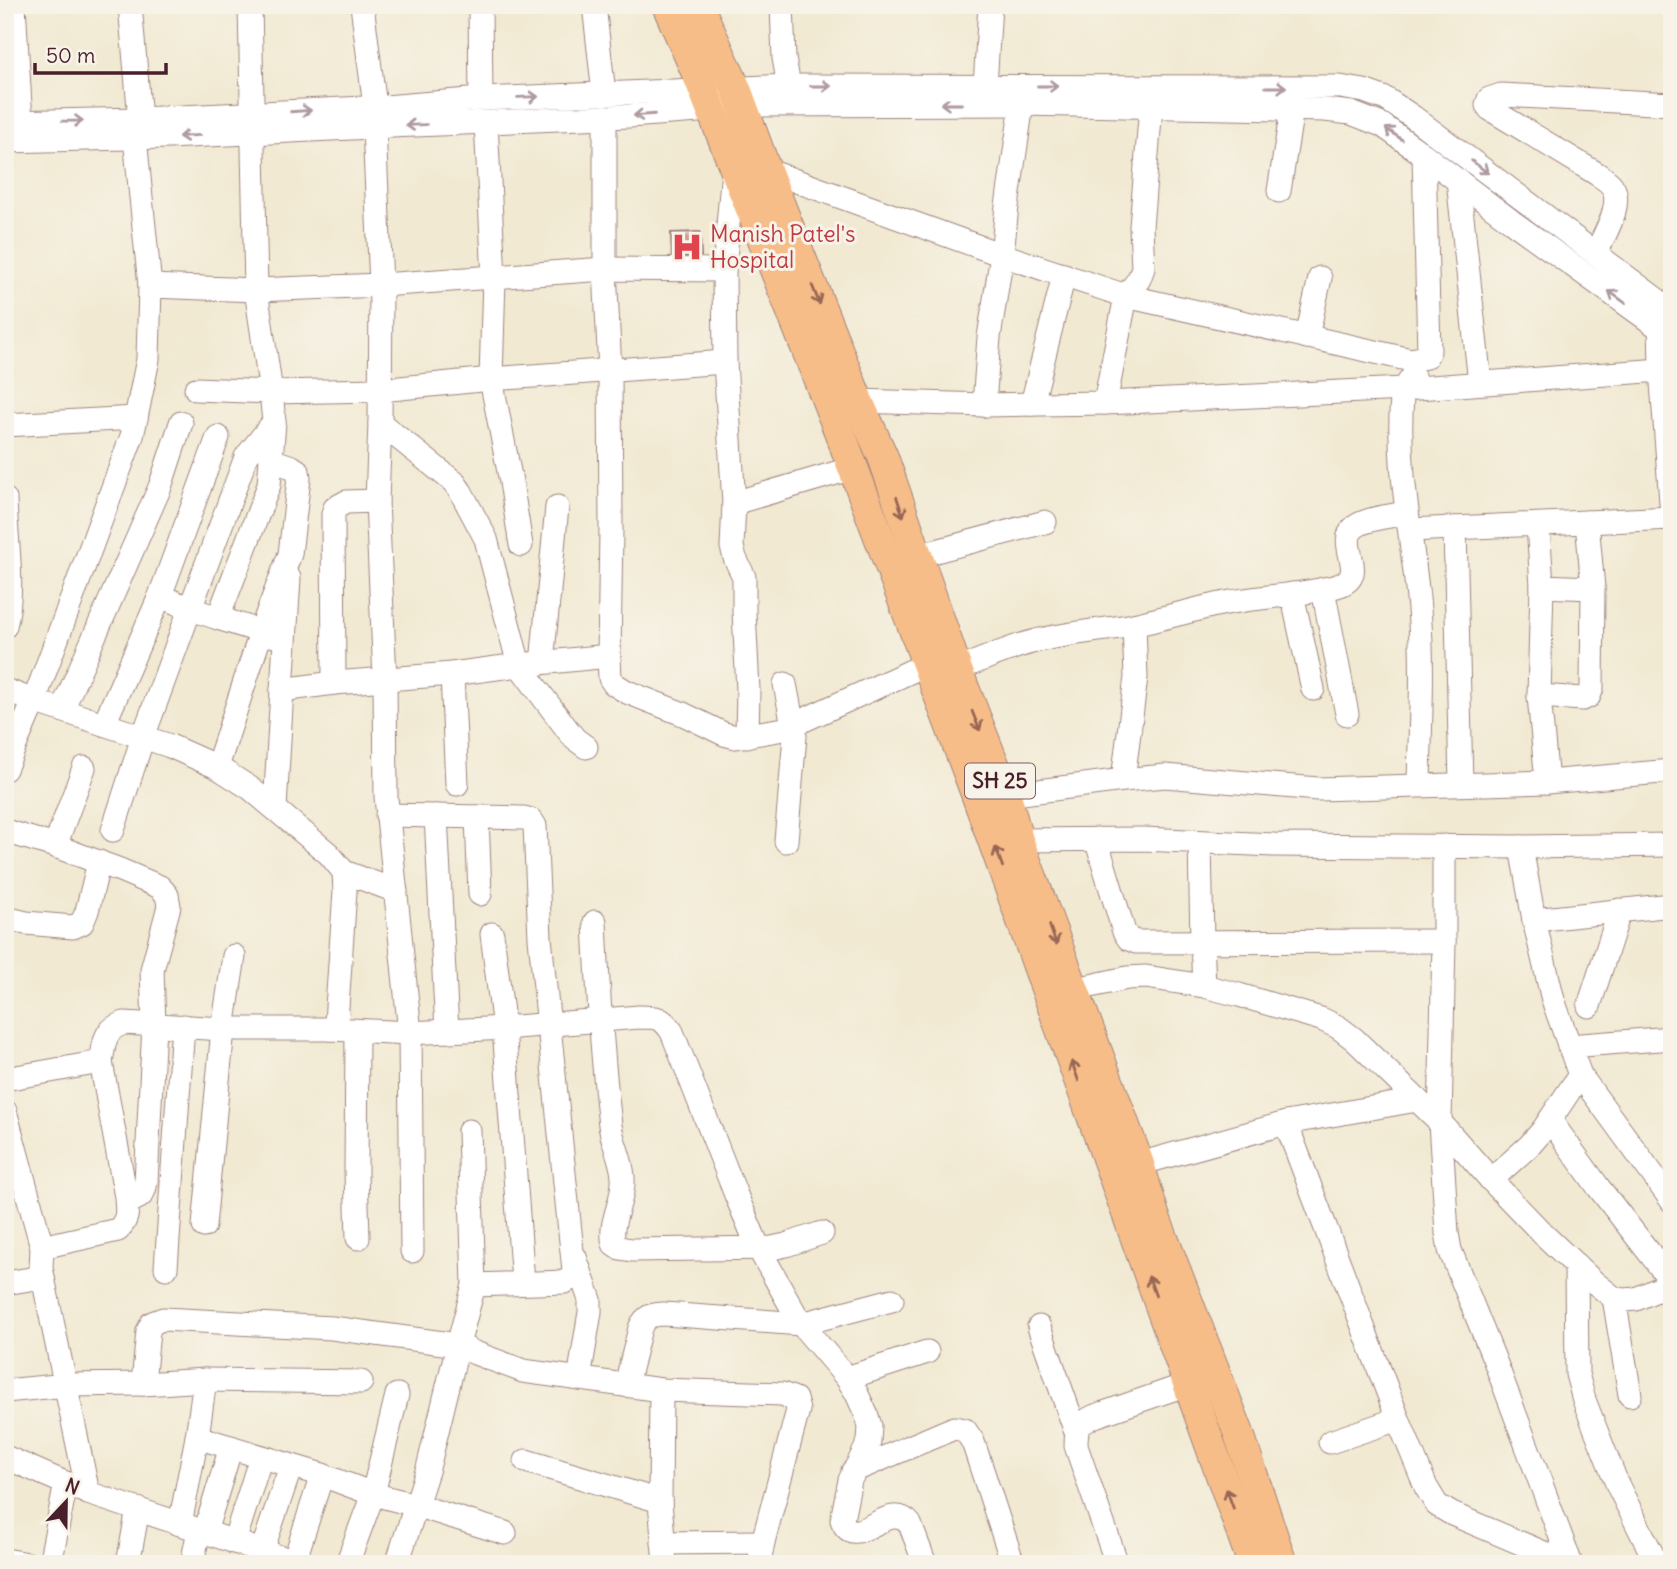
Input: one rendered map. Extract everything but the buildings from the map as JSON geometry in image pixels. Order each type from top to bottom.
[{"type":"main road","points":[[667,5],[708,100],[853,468],[939,671]]},
{"type":"main road","name":"SH 25","points":[[698,5],[740,97],[766,170],[883,457],[917,556],[939,671],[992,797],[1018,840],[1060,993],[1139,1164],[1154,1215],[1238,1430],[1282,1564]]},
{"type":"main road","points":[[992,797],[1060,993],[1188,1384],[1253,1564]]},
{"type":"street","points":[[14,5],[13,122],[137,129]]},
{"type":"street","points":[[5,769],[34,701],[132,436],[148,359],[149,286],[130,5]]},
{"type":"street","points":[[218,618],[269,485],[274,422],[256,290],[250,5]]},
{"type":"street","points":[[362,5],[374,117],[381,285],[377,501],[385,679],[387,816],[410,1032],[411,1251]]},
{"type":"street","points":[[480,5],[494,278],[491,379],[521,545]]},
{"type":"street","points":[[594,5],[604,94]]},
{"type":"street","points":[[782,5],[789,86]]},
{"type":"street","points":[[985,86],[990,5]]},
{"type":"street","points":[[740,97],[789,86],[1340,87],[1363,92],[1386,99],[1413,117],[1596,253],[1666,320]]},
{"type":"street","points":[[5,141],[137,129],[484,111],[604,94],[708,100]]},
{"type":"street","points":[[1596,253],[1615,209],[1617,196],[1611,184],[1490,109],[1487,105],[1489,99],[1501,95],[1672,104]]},
{"type":"street","points":[[484,111],[605,117],[740,97],[1292,109],[1351,113],[1381,125],[1511,221],[1666,320]]},
{"type":"street","points":[[984,405],[989,337],[1022,104]]},
{"type":"street","points":[[1105,403],[1126,296],[1139,279],[1143,268],[1141,227],[1151,106]]},
{"type":"street","points":[[1279,191],[1292,109]]},
{"type":"street","points":[[605,117],[605,269],[610,371],[610,678],[620,689],[736,737],[784,729],[939,671],[1031,642],[1134,625],[1223,603],[1342,584],[1349,579],[1352,572],[1353,562],[1347,541],[1349,534],[1353,528],[1364,522],[1408,522],[1455,528],[1672,516],[1661,370],[1666,320]]},
{"type":"street","points":[[1419,785],[1419,611],[1402,480],[1401,405],[1404,389],[1426,357],[1429,343],[1424,155]]},
{"type":"street","points":[[733,166],[724,270],[725,362],[734,503],[732,547],[744,577],[747,736]]},
{"type":"street","points":[[766,170],[1002,255],[1126,296],[1411,360],[1426,357]]},
{"type":"street","points":[[1458,180],[1480,383]]},
{"type":"street","points":[[149,286],[256,290],[381,285],[605,269],[724,270]]},
{"type":"street","points":[[1032,404],[1065,275]]},
{"type":"street","points":[[1307,337],[1321,278]]},
{"type":"street","points":[[196,389],[271,392],[380,390],[725,362]]},
{"type":"street","points":[[858,401],[984,405],[1105,403],[1404,389],[1661,370]]},
{"type":"street","points":[[5,425],[136,418]]},
{"type":"street","points":[[113,830],[143,737],[246,457],[274,422]]},
{"type":"street","points":[[62,710],[160,488],[181,423]]},
{"type":"street","points":[[380,423],[454,482],[461,492],[486,539],[530,664],[567,729],[586,747]]},
{"type":"street","points":[[104,724],[160,596],[218,437]]},
{"type":"street","points":[[271,460],[292,467],[298,471],[299,478],[290,554],[275,808]]},
{"type":"street","points":[[734,503],[853,468]]},
{"type":"street","points":[[5,499],[9,577],[5,626]]},
{"type":"street","points":[[334,683],[333,514],[335,508],[346,502],[377,501]]},
{"type":"street","points":[[530,664],[557,507]]},
{"type":"street","points":[[1539,696],[1583,699],[1589,696],[1592,688],[1593,587],[1587,522]]},
{"type":"street","points":[[917,556],[1045,523]]},
{"type":"street","points":[[1538,525],[1542,586],[1539,696],[1547,782]]},
{"type":"street","points":[[1455,528],[1461,784]]},
{"type":"street","points":[[217,767],[261,632],[290,554]]},
{"type":"street","points":[[1542,586],[1593,587]]},
{"type":"street","points":[[1323,589],[1347,714]]},
{"type":"street","points":[[1292,594],[1313,689]]},
{"type":"street","points":[[160,596],[191,610],[285,639]]},
{"type":"street","points":[[1123,780],[1136,677],[1134,625]]},
{"type":"street","points":[[282,690],[609,656]]},
{"type":"street","points":[[452,674],[457,784]]},
{"type":"street","points":[[785,684],[795,736],[786,841]]},
{"type":"street","points":[[5,690],[170,746],[217,767],[275,808],[329,853],[344,872],[396,891]]},
{"type":"street","points":[[55,846],[84,768]]},
{"type":"street","points":[[992,797],[1165,776],[1318,789],[1547,782],[1672,771]]},
{"type":"street","points":[[387,816],[524,818],[535,825],[540,938],[575,1271],[565,1282],[474,1285]]},
{"type":"street","points":[[436,816],[447,1031]]},
{"type":"street","points":[[477,817],[481,894]]},
{"type":"street","points":[[5,831],[99,862],[160,887],[167,895],[169,906],[152,970],[154,1025],[145,1191],[135,1200],[127,1200]]},
{"type":"street","points":[[1096,839],[1124,932],[1129,939],[1136,942],[1444,942]]},
{"type":"street","points":[[1018,840],[1521,847],[1672,845]]},
{"type":"street","points":[[1200,842],[1204,986]]},
{"type":"street","points":[[1444,846],[1440,1122],[1445,1219],[1450,1250],[1571,1564]]},
{"type":"street","points":[[1521,847],[1534,920],[1553,1000],[1580,1075],[1672,1200]]},
{"type":"street","points":[[5,918],[73,928],[82,923],[99,862]]},
{"type":"street","points":[[331,1029],[336,1022],[344,872]]},
{"type":"street","points":[[1534,920],[1672,905]]},
{"type":"street","points":[[1589,1006],[1620,911]]},
{"type":"street","points":[[595,922],[600,1021],[610,1129],[624,1180],[612,1228],[614,1244],[632,1250],[759,1249],[786,1245],[822,1233]]},
{"type":"street","points":[[492,934],[504,1028],[523,1282]]},
{"type":"street","points":[[204,1226],[223,1029],[234,956]]},
{"type":"street","points":[[1060,993],[1126,978],[1146,977],[1204,986],[1239,995],[1321,1019],[1338,1027],[1354,1039],[1440,1122],[1544,1235],[1614,1298],[1636,1299],[1672,1282],[1550,1120]]},
{"type":"street","points":[[5,1283],[118,1230],[126,1222],[127,1200],[101,1062],[108,1032],[115,1026],[124,1023],[223,1029],[410,1032],[653,1017],[665,1021],[672,1032],[759,1249],[801,1324],[847,1378],[867,1416],[870,1426],[869,1442],[853,1471],[847,1490],[842,1520],[844,1525],[848,1530],[855,1531],[892,1516],[906,1518],[911,1524],[925,1564]]},
{"type":"street","points":[[166,1268],[183,1026]]},
{"type":"street","points":[[357,1031],[358,1238]]},
{"type":"street","points":[[1569,1046],[1672,1038]]},
{"type":"street","points":[[5,1079],[101,1062]]},
{"type":"street","points":[[1491,1180],[1530,1145],[1580,1075]]},
{"type":"street","points":[[1139,1164],[1286,1123],[1417,1100]]},
{"type":"street","points":[[5,1111],[42,1264],[88,1493]]},
{"type":"street","points":[[1286,1123],[1426,1487],[1437,1504],[1452,1514],[1571,1564]]},
{"type":"street","points":[[397,1564],[428,1468],[474,1285],[470,1131]]},
{"type":"street","points":[[574,1254],[590,1300],[579,1379]]},
{"type":"street","points":[[5,1271],[42,1264]]},
{"type":"street","points":[[1576,1265],[1577,1374],[1584,1401],[1618,1486],[1657,1564]]},
{"type":"street","points":[[1614,1298],[1630,1395]]},
{"type":"street","points":[[626,1385],[640,1328],[644,1319],[652,1314],[801,1324],[892,1300]]},
{"type":"street","points":[[142,1384],[148,1331],[152,1323],[163,1319],[332,1328],[458,1345],[523,1371],[661,1390],[782,1394],[795,1399],[798,1410],[761,1553],[664,1553],[660,1501],[661,1390]]},
{"type":"street","points":[[1039,1327],[1076,1432],[1076,1446],[1117,1564]]},
{"type":"street","points":[[847,1378],[927,1352]]},
{"type":"street","points":[[5,1391],[66,1385],[205,1380],[361,1382]]},
{"type":"street","points":[[192,1564],[197,1437],[205,1380]]},
{"type":"street","points":[[1076,1432],[1081,1423],[1095,1416],[1188,1384]]},
{"type":"street","points":[[347,1564],[373,1494],[397,1395]]},
{"type":"street","points":[[1330,1442],[1398,1419]]},
{"type":"street","points":[[853,1471],[960,1427],[973,1442],[1013,1564]]},
{"type":"street","points":[[197,1437],[505,1533]]},
{"type":"street","points":[[195,1528],[231,1447]]},
{"type":"street","points":[[5,1457],[88,1493],[195,1528],[245,1550],[297,1563],[322,1475]]},
{"type":"street","points":[[245,1550],[261,1457]]},
{"type":"street","points":[[526,1461],[660,1501]]},
{"type":"street","points":[[245,1550],[291,1466]]},
{"type":"street","points":[[50,1564],[66,1483]]},
{"type":"street","points":[[128,1564],[138,1509]]},
{"type":"street","points":[[5,1560],[28,1564]]},
{"type":"place","name":"Manish Patel's Hospital","points":[[687,247]]}]
